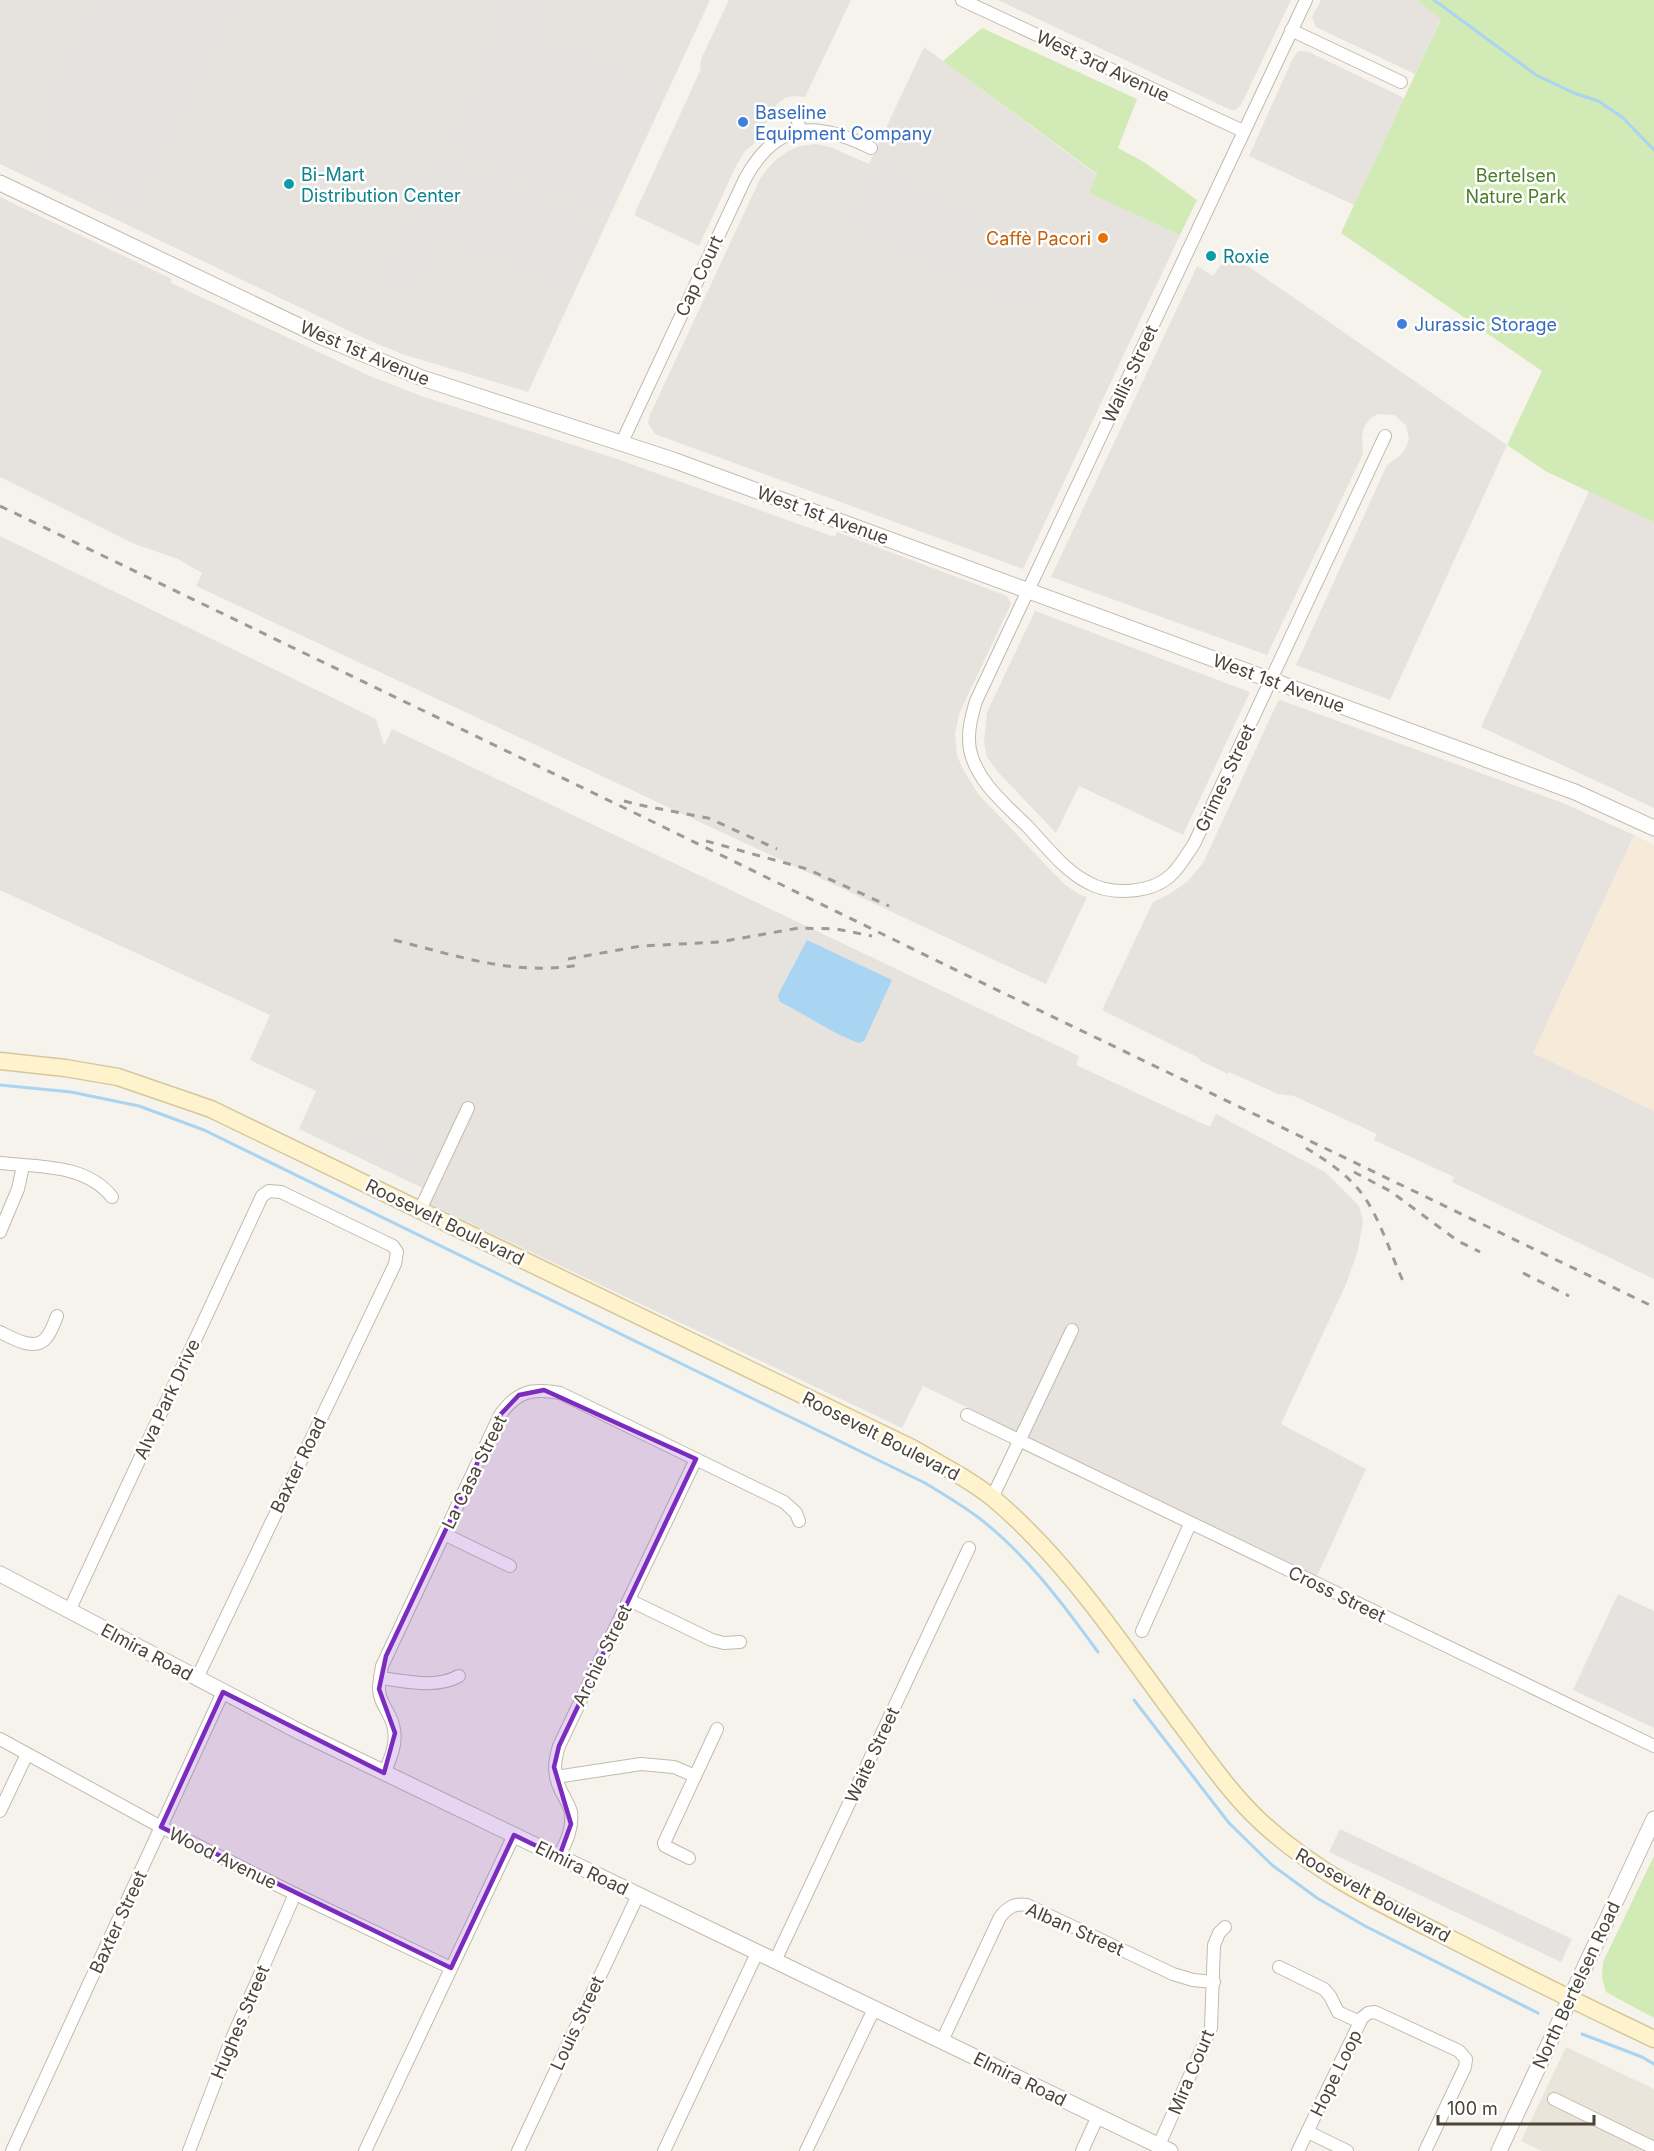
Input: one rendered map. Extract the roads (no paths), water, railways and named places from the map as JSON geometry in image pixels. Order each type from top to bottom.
[{"type":"main road","name":"Roosevelt Boulevard","points":[[0,1061],[107,1075],[164,1091],[211,1109],[912,1448],[953,1471],[992,1498],[1038,1539],[1072,1577],[1226,1783],[1258,1819],[1290,1847],[1319,1868],[1394,1910],[1654,2038]]},
{"type":"street","name":"West 3rd Avenue","points":[[962,0],[1243,131]]},
{"type":"street","name":"Wallis Street","points":[[970,752],[968,734],[976,701],[1306,0]]},
{"type":"street","points":[[1291,30],[1401,82]]},
{"type":"street","points":[[796,114],[800,130],[815,129],[833,132],[871,148]]},
{"type":"street","name":"Cap Court","points":[[622,442],[750,170],[772,145],[784,136],[800,130]]},
{"type":"street","name":"West 1st Avenue","points":[[0,183],[372,359],[422,378],[622,442],[1270,679],[1575,792],[1654,828]]},
{"type":"street","name":"Grimes Street","points":[[970,752],[982,778],[993,793],[1069,869],[1087,883],[1108,889],[1133,890],[1156,885],[1172,875],[1194,844],[1385,436]]},
{"type":"street","points":[[420,1210],[468,1108]]},
{"type":"street","points":[[0,1163],[77,1173],[93,1179],[112,1197]]},
{"type":"street","points":[[0,1232],[18,1189],[22,1166]]},
{"type":"street","name":"Baxter Road","points":[[197,1678],[395,1264],[397,1252],[393,1246],[291,1197],[275,1190],[269,1191]]},
{"type":"street","name":"Alva Park Drive","points":[[69,1611],[259,1201],[269,1191]]},
{"type":"street","points":[[0,1332],[22,1342],[41,1343],[47,1338],[57,1316]]},
{"type":"street","points":[[992,1498],[1072,1330]]},
{"type":"street","name":"La Casa Street","points":[[384,1773],[393,1755],[395,1733],[393,1722],[382,1701],[379,1689],[386,1656],[500,1415],[508,1403],[519,1395],[543,1390],[560,1393],[784,1502],[796,1513],[799,1521]]},
{"type":"street","name":"Cross Street","points":[[967,1415],[1654,1746]]},
{"type":"street","name":"Archie Street","points":[[559,1857],[569,1836],[571,1824],[570,1811],[554,1767],[559,1746],[696,1459]]},
{"type":"street","points":[[1142,1631],[1190,1524]]},
{"type":"street","points":[[444,1534],[510,1566]]},
{"type":"street","name":"Waite Street","points":[[775,1961],[969,1548]]},
{"type":"street","name":"Elmira Road","points":[[0,1574],[286,1725],[1165,2148]]},
{"type":"street","points":[[629,1600],[712,1640],[724,1643],[740,1642]]},
{"type":"street","points":[[380,1678],[442,1683],[459,1676]]},
{"type":"street","name":"Baxter Street","points":[[12,2151],[224,1692]]},
{"type":"street","points":[[689,1858],[665,1846],[664,1843],[717,1729]]},
{"type":"street","name":"Wood Avenue","points":[[0,1739],[161,1827],[451,1968]]},
{"type":"street","points":[[0,1811],[27,1754]]},
{"type":"street","points":[[556,1777],[632,1765],[675,1767],[695,1776]]},
{"type":"street","name":"North Bertelsen Road","points":[[1499,2151],[1654,1819]]},
{"type":"street","points":[[365,2151],[514,1835]]},
{"type":"street","name":"Hughes Street","points":[[189,2151],[230,2043],[296,1894]]},
{"type":"street","name":"Louis Street","points":[[518,2151],[638,1895]]},
{"type":"street","name":"Alban Street","points":[[942,2041],[1000,1917],[1006,1909],[1014,1905],[1027,1905],[1173,1974],[1193,1980],[1214,1982]]},
{"type":"street","name":"Mira Court","points":[[1165,2148],[1211,2028],[1214,1945],[1219,1933],[1225,1927]]},
{"type":"street","points":[[664,2151],[757,1953]]},
{"type":"street","points":[[1279,1967],[1324,1989],[1336,2010],[1360,2022]]},
{"type":"street","points":[[806,2151],[874,2009]]},
{"type":"street","name":"Hope Loop","points":[[1298,2151],[1360,2022],[1368,2013],[1379,2013],[1459,2051],[1466,2059],[1465,2069],[1425,2151]]},
{"type":"street","points":[[1554,2100],[1654,2148]]},
{"type":"street","points":[[1082,2151],[1098,2116]]},
{"type":"street","name":"Hope Loop","points":[[1308,2132],[1347,2151]]},
{"type":"water","points":[[807,940],[892,980],[864,1041],[859,1043],[849,1039],[780,1002],[778,995]]},
{"type":"waterway","points":[[1434,0],[1536,75],[1574,93],[1598,101],[1622,117],[1654,150]]},
{"type":"waterway","points":[[0,1085],[71,1092],[139,1106],[204,1130],[925,1483],[973,1513],[1012,1547],[1057,1598],[1098,1652]]},
{"type":"waterway","points":[[1134,1700],[1229,1823],[1272,1865],[1317,1898],[1365,1926],[1538,2013]]},
{"type":"waterway","points":[[1582,2034],[1642,2057],[1654,2064]]},
{"type":"railway","points":[[0,506],[1654,1307]]},
{"type":"railway","points":[[624,801],[708,818],[777,849]]},
{"type":"railway","points":[[706,841],[807,869],[889,906]]},
{"type":"railway","points":[[568,959],[641,946],[719,942],[799,928],[836,929],[872,936]]},
{"type":"railway","points":[[394,940],[463,958],[508,966],[555,968],[580,965]]},
{"type":"railway","points":[[1306,1148],[1343,1174],[1365,1198],[1380,1226],[1403,1281]]},
{"type":"railway","points":[[1354,1172],[1390,1191],[1458,1241],[1480,1252]]},
{"type":"railway","points":[[1523,1273],[1569,1296]]},
{"type":"place","name":"Baseline Equipment Company","points":[[743,122]]},
{"type":"place","name":"Bi-Mart Distribution Center","points":[[289,184]]},
{"type":"place","name":"Caffè Pacori","points":[[1103,238]]},
{"type":"place","name":"Roxie","points":[[1211,256]]},
{"type":"place","name":"Jurassic Storage","points":[[1402,324]]},
{"type":"park label","name":"Bertelsen Nature Park","points":[[1516,186]]}]
